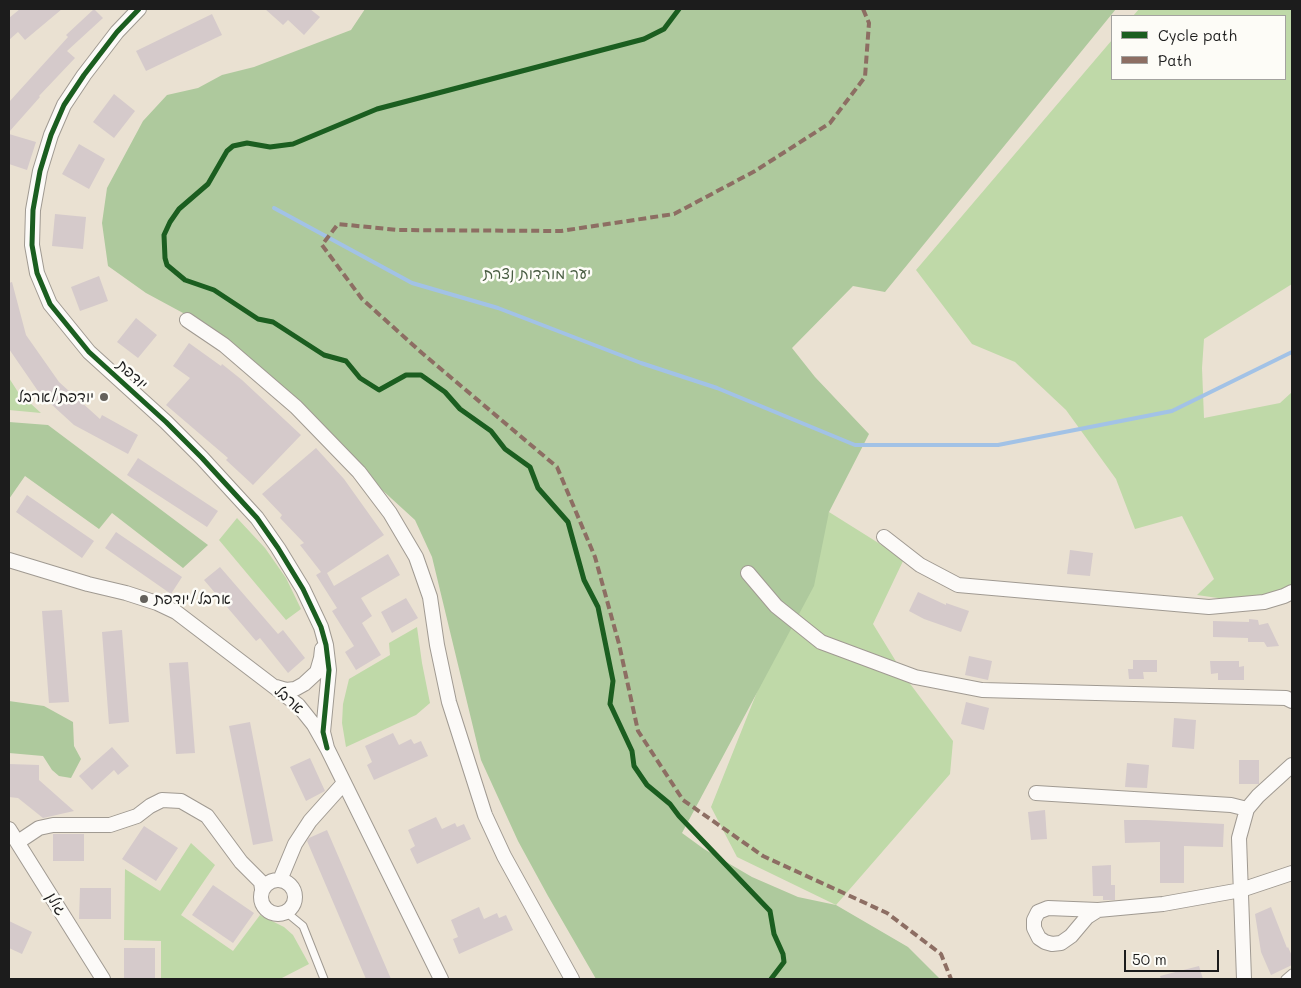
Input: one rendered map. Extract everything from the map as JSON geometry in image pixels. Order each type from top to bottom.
[{"type":"street","name":"יודפת","points":[[139,9],[116,32],[84,75],[64,106],[51,135],[40,171],[33,210],[32,246],[37,273],[50,304],[89,352],[166,422],[257,518],[278,548],[303,589],[324,636],[329,670],[323,732],[327,748]]},
{"type":"street","points":[[187,320],[224,345],[296,407],[359,472],[390,513],[416,557],[430,597],[437,645],[450,702],[485,815],[504,856],[572,979]]},
{"type":"street","points":[[884,537],[920,565],[958,585],[1209,608],[1264,602],[1292,592]]},
{"type":"street","name":"ארבל","points":[[9,560],[88,584],[126,593],[157,603],[176,612],[275,687],[304,712],[327,748],[441,979]]},
{"type":"street","points":[[748,573],[776,606],[822,642],[915,677],[982,690],[1276,698],[1292,701]]},
{"type":"street","name":"יודפת","points":[[275,687],[286,690],[296,689],[317,672],[322,658],[324,636]]},
{"type":"street","points":[[1244,979],[1239,838],[1247,809],[1258,796],[1292,766]]},
{"type":"street","points":[[280,880],[295,844],[310,821],[344,783]]},
{"type":"street","points":[[1036,793],[1231,805],[1247,809]]},
{"type":"street","points":[[18,842],[40,828],[53,825],[110,825],[137,816],[162,800],[181,801],[207,816],[241,862],[261,882],[261,901],[265,908],[275,914],[286,912],[292,907],[295,896],[290,885],[280,880],[269,882],[262,889]]},
{"type":"street","name":"גולן","points":[[9,828],[103,979]]},
{"type":"street","points":[[1098,910],[1163,904],[1241,890],[1292,873]]},
{"type":"lane","points":[[286,912],[303,926],[324,979]]},
{"type":"lane","points":[[1285,979],[1292,973]]},
{"type":"green space","name":"יער מורדות נצרת","points":[[365,9],[1116,9],[885,292],[853,286],[792,348],[815,377],[869,434],[829,512],[814,586],[682,833],[704,849],[752,877],[798,897],[836,905],[908,947],[940,979],[596,979],[518,841],[481,760],[432,557],[415,520],[196,320],[146,293],[108,266],[102,223],[107,188],[143,121],[167,95],[198,88],[222,75],[254,67],[351,30]]},
{"type":"green space","points":[[1139,9],[1292,9],[1292,284],[1204,339],[1202,368],[1204,418],[1280,403],[1292,392],[1292,593],[1274,606],[1197,595],[1214,579],[1182,516],[1135,529],[1116,479],[1066,410],[1015,362],[972,344],[916,270],[1111,41],[1111,80],[1286,80],[1286,15],[1134,15]]},
{"type":"green space","points":[[9,378],[18,392],[41,413],[9,410]]},
{"type":"green space","points":[[9,422],[48,425],[208,545],[183,568],[112,513],[99,529],[25,476],[9,499]]},
{"type":"green space","points":[[829,512],[904,559],[873,624],[908,681],[953,741],[950,774],[836,905],[737,857],[711,807]]},
{"type":"green space","points":[[237,518],[265,548],[286,578],[301,609],[286,620],[219,540]]},
{"type":"green space","points":[[417,627],[430,703],[416,715],[346,747],[342,723],[343,704],[349,679],[390,655],[389,643]]},
{"type":"green space","points":[[9,701],[44,706],[73,722],[74,746],[81,759],[71,778],[59,776],[52,770],[43,756],[9,753]]},
{"type":"green space","points":[[191,843],[215,865],[181,915],[233,951],[260,915],[284,927],[293,935],[309,964],[280,979],[161,979],[161,941],[124,940],[125,869],[160,891]]},
{"type":"building","points":[[20,9],[62,9],[25,40],[18,32],[9,40],[9,18]]},
{"type":"building","points":[[94,9],[103,18],[67,51],[75,58],[39,96],[9,132],[9,102],[68,37],[66,35]]},
{"type":"building","points":[[265,9],[310,9],[320,17],[304,35],[288,20],[283,25]]},
{"type":"building","points":[[212,14],[222,35],[146,71],[136,51]]},
{"type":"building","points":[[114,94],[135,111],[114,138],[93,122]]},
{"type":"building","points":[[9,134],[36,142],[27,170],[9,164]]},
{"type":"building","points":[[79,144],[105,159],[89,189],[62,174]]},
{"type":"building","points":[[55,214],[86,217],[83,249],[52,246]]},
{"type":"building","points":[[99,276],[108,301],[80,311],[71,287]]},
{"type":"building","points":[[12,282],[26,335],[59,382],[100,419],[102,415],[138,435],[128,454],[74,425],[40,394],[9,349],[9,283]]},
{"type":"building","points":[[136,318],[157,335],[138,358],[117,342]]},
{"type":"building","points":[[189,343],[221,366],[222,364],[242,380],[301,435],[253,485],[226,460],[228,458],[166,405],[190,378],[173,366]]},
{"type":"building","points":[[316,448],[344,479],[384,535],[327,573],[334,586],[388,554],[400,575],[361,598],[372,616],[362,623],[381,655],[356,670],[345,652],[354,646],[332,611],[337,608],[316,575],[321,572],[300,545],[304,543],[280,518],[282,515],[262,494]]},
{"type":"building","points":[[138,458],[218,511],[207,527],[127,475]]},
{"type":"building","points":[[27,495],[94,541],[82,558],[16,512]]},
{"type":"building","points":[[116,532],[182,577],[171,594],[105,548]]},
{"type":"building","points":[[1070,550],[1093,553],[1090,576],[1067,574]]},
{"type":"building","points":[[220,567],[278,634],[283,630],[305,658],[288,673],[260,638],[256,641],[204,580]]},
{"type":"building","points":[[918,592],[946,605],[946,603],[969,611],[961,632],[924,619],[909,611]]},
{"type":"building","points":[[406,598],[418,618],[392,633],[381,612]]},
{"type":"building","points":[[62,610],[69,702],[49,703],[42,611]]},
{"type":"building","points":[[1249,619],[1258,620],[1259,625],[1268,623],[1279,646],[1267,647],[1264,642],[1248,642],[1248,638],[1213,637],[1213,621],[1249,622]]},
{"type":"building","points":[[122,630],[129,722],[109,724],[102,632]]},
{"type":"building","points":[[969,656],[992,661],[988,680],[965,675]]},
{"type":"building","points":[[1133,660],[1157,660],[1157,672],[1143,672],[1144,679],[1129,679],[1128,669],[1133,669]]},
{"type":"building","points":[[1210,661],[1239,661],[1239,667],[1244,666],[1244,680],[1218,680],[1218,673],[1211,674]]},
{"type":"building","points":[[188,662],[195,753],[176,754],[169,663]]},
{"type":"building","points":[[966,702],[989,708],[984,730],[961,724]]},
{"type":"building","points":[[1174,718],[1196,720],[1194,749],[1172,747]]},
{"type":"building","points":[[250,722],[273,841],[253,845],[229,726]]},
{"type":"building","points":[[393,733],[399,745],[411,739],[414,744],[421,741],[428,756],[374,780],[367,765],[372,762],[365,746]]},
{"type":"building","points":[[112,747],[129,766],[118,775],[114,770],[92,790],[79,776]]},
{"type":"building","points":[[310,758],[325,791],[306,801],[290,767]]},
{"type":"building","points":[[1239,760],[1259,760],[1259,784],[1239,784]]},
{"type":"building","points":[[1127,763],[1149,765],[1147,788],[1125,787]]},
{"type":"building","points":[[9,764],[39,765],[39,780],[74,811],[43,818],[18,798],[9,797]]},
{"type":"building","points":[[1045,810],[1047,839],[1031,840],[1028,812]]},
{"type":"building","points":[[436,817],[442,829],[455,823],[457,827],[464,824],[471,839],[417,864],[410,849],[415,846],[408,830]]},
{"type":"building","points":[[1124,820],[1224,824],[1223,847],[1184,846],[1184,883],[1160,883],[1160,842],[1125,843]]},
{"type":"building","points":[[144,826],[178,848],[156,881],[122,859]]},
{"type":"building","points":[[327,830],[391,979],[366,979],[307,841],[309,838]]},
{"type":"building","points":[[53,834],[84,834],[84,861],[53,861]]},
{"type":"building","points":[[1111,865],[1111,885],[1115,885],[1115,900],[1103,900],[1103,896],[1093,896],[1092,866]]},
{"type":"building","points":[[213,885],[254,913],[233,943],[192,915]]},
{"type":"building","points":[[80,888],[111,888],[111,919],[79,919]]},
{"type":"building","points":[[479,907],[484,919],[497,913],[499,918],[506,915],[513,930],[459,954],[453,939],[458,937],[451,920]]},
{"type":"building","points":[[1271,907],[1292,956],[1292,965],[1271,975],[1261,952],[1255,914]]},
{"type":"building","points":[[9,921],[32,932],[22,954],[9,948]]},
{"type":"building","points":[[124,948],[155,948],[155,978],[124,978]]},
{"type":"building","points":[[1199,966],[1203,979],[1161,979],[1160,976]]},
{"type":"waterway","points":[[274,208],[412,283],[498,308],[641,363],[717,388],[855,445],[998,445],[1172,411],[1292,352]]},
{"type":"marked path","points":[[863,9],[869,23],[865,77],[830,123],[755,171],[674,214],[561,231],[398,230],[338,224],[322,245],[362,299],[422,353],[557,467],[595,557],[619,644],[638,731],[683,800],[763,856],[887,913],[941,954],[951,979]]},
{"type":"cycle path","points":[[139,9],[117,32],[84,75],[64,105],[51,135],[40,171],[33,210],[32,245],[37,273],[50,304],[89,352],[166,422],[202,458],[257,518],[278,548],[303,589],[321,627],[326,645],[329,670],[323,732],[327,748]]},
{"type":"cycle path","points":[[679,9],[664,29],[644,39],[377,109],[293,144],[270,147],[247,143],[233,146],[227,151],[208,184],[179,209],[170,222],[164,235],[165,258],[167,265],[185,280],[214,290],[258,319],[273,322],[324,355],[346,361],[360,378],[379,390],[406,375],[421,375],[445,392],[460,409],[491,431],[505,449],[530,467],[538,488],[568,522],[584,580],[598,607],[613,681],[610,704],[632,751],[634,766],[647,785],[670,804],[679,816],[770,911],[774,934],[783,954],[784,962],[771,979]]},
{"type":"place","name":"יודפת/ארבל","points":[[104,397]]},
{"type":"place","name":"ארבל/יודפת","points":[[144,599]]}]
